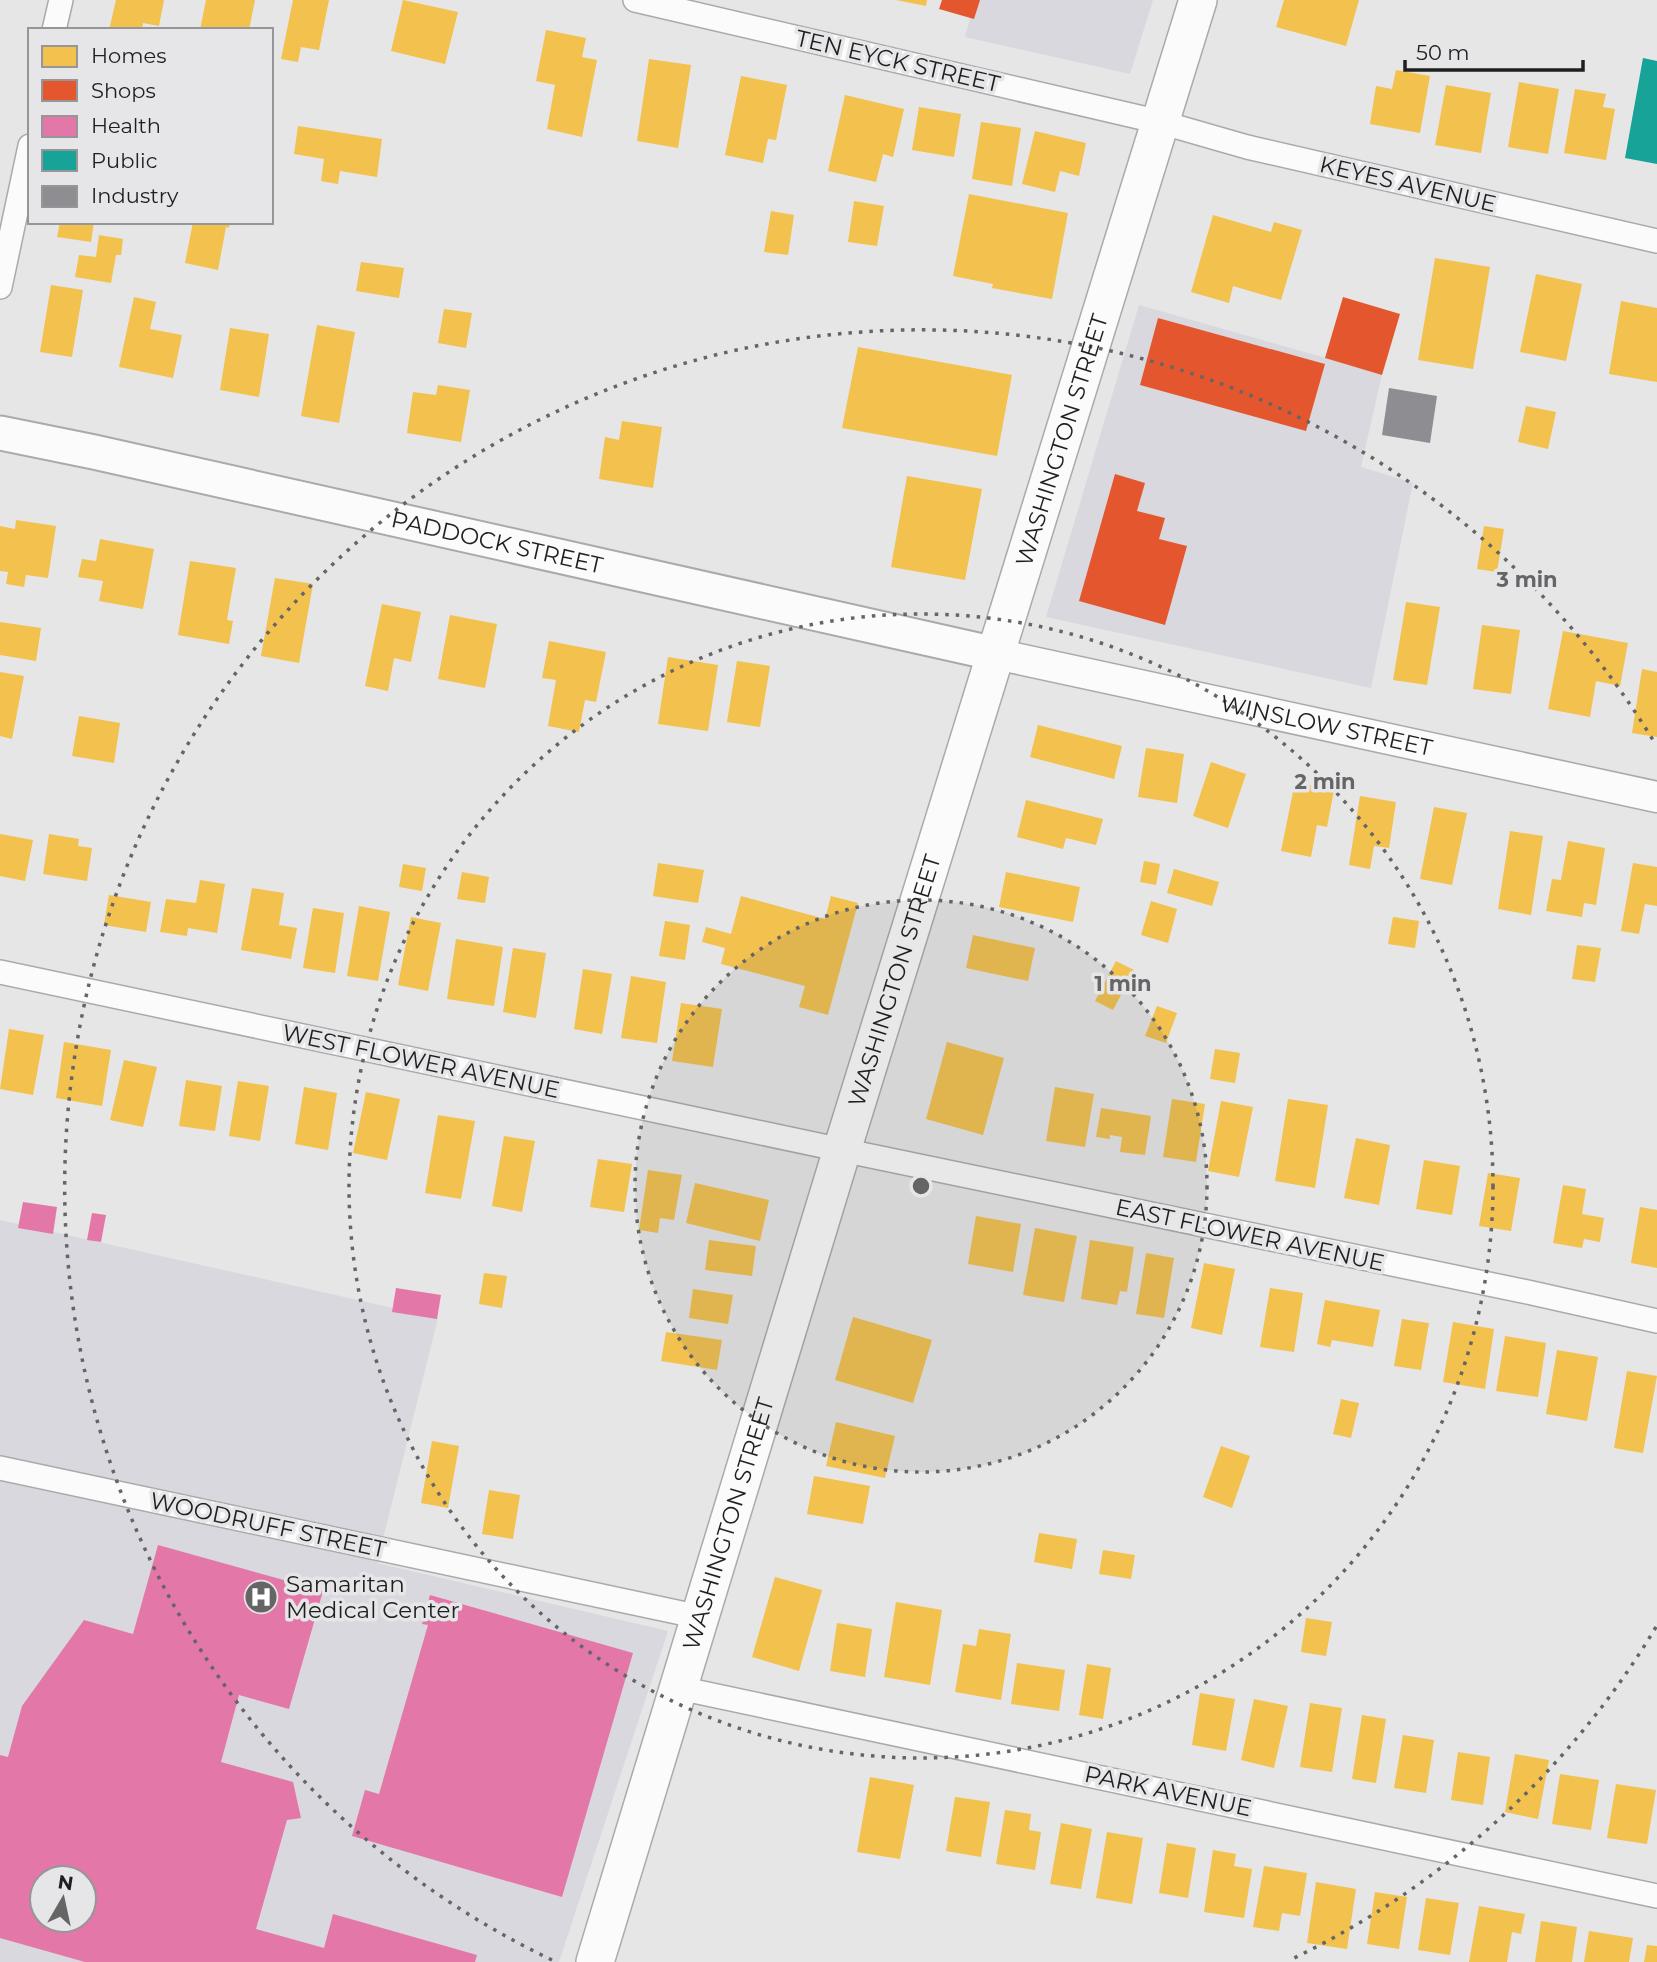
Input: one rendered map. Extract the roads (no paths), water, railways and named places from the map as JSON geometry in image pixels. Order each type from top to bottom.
[{"type":"main road","name":"WASHINGTON STREET","points":[[595,1962],[842,1150],[1198,0]]},
{"type":"main road","name":"PADDOCK STREET","points":[[0,433],[996,654]]},
{"type":"street","points":[[54,28],[61,0]]},
{"type":"street","name":"TEN EYCK STREET","points":[[635,0],[1160,122]]},
{"type":"street","name":"KEYES AVENUE","points":[[1160,122],[1247,147],[1657,242]]},
{"type":"street","points":[[0,287],[28,155]]},
{"type":"street","name":"WINSLOW STREET","points":[[996,654],[1657,797]]},
{"type":"street","name":"WEST FLOWER AVENUE","points":[[0,972],[842,1150]]},
{"type":"street","name":"EAST FLOWER AVENUE","points":[[842,1150],[1657,1321]]},
{"type":"street","name":"WOODRUFF STREET","points":[[0,1468],[700,1617]]},
{"type":"street","name":"PARK AVENUE","points":[[679,1688],[1657,1895]]},
{"type":"place","name":"Samaritan Medical Center","points":[[261,1597]]}]
